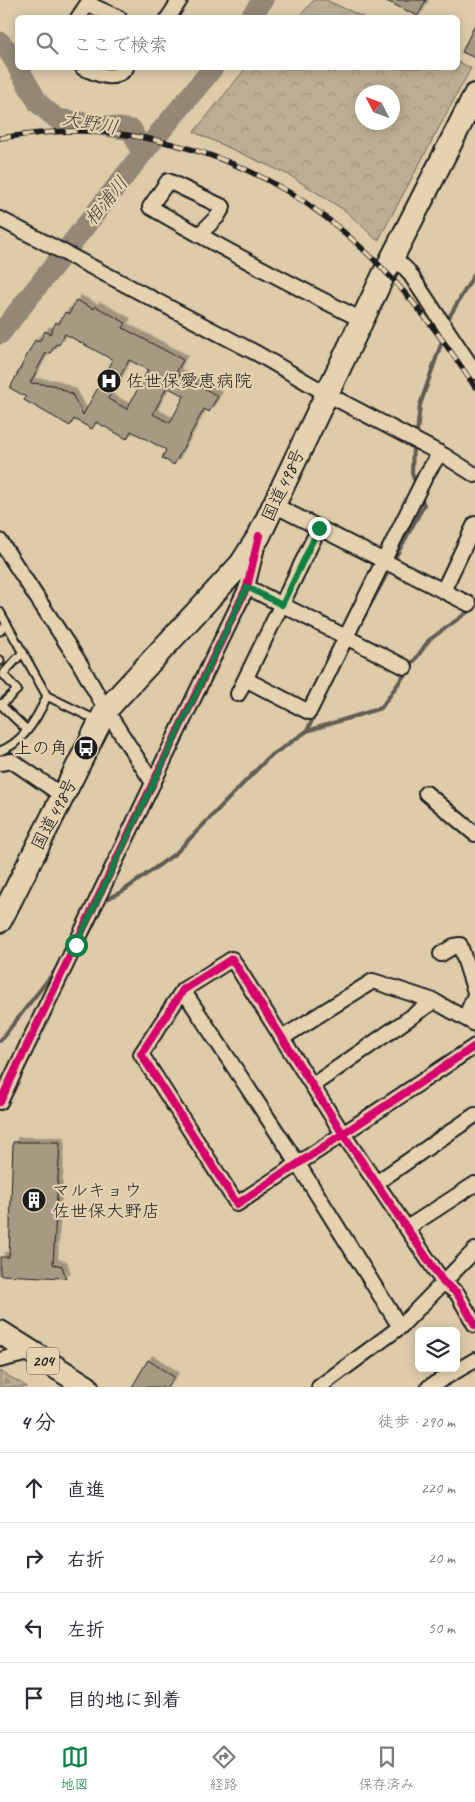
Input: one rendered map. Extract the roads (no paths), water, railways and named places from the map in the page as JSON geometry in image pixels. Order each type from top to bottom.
[{"type":"highway","name":"国道498号","points":[[1,917],[103,716],[241,564],[259,536],[393,256],[475,95]]},
{"type":"highway","name":"204","points":[[0,1332],[29,1353],[87,1387]]},
{"type":"street","points":[[170,15],[180,0]]},
{"type":"street","points":[[80,15],[89,1],[114,15]]},
{"type":"street","points":[[88,70],[107,77],[115,76],[123,70]]},
{"type":"street","points":[[199,236],[217,217],[223,207],[168,181],[150,207],[199,236],[362,320]]},
{"type":"street","points":[[0,219],[258,354],[327,394],[440,453],[475,475]]},
{"type":"street","points":[[393,256],[408,271],[475,372]]},
{"type":"street","points":[[247,680],[308,712],[385,562],[426,475],[440,453]]},
{"type":"street","points":[[274,505],[469,604]]},
{"type":"street","points":[[443,591],[475,524]]},
{"type":"street","points":[[238,694],[247,680],[319,528]]},
{"type":"street","points":[[0,1102],[247,587],[259,536]]},
{"type":"street","points":[[0,541],[78,662],[103,716],[153,783]]},
{"type":"street","points":[[247,587],[405,667]]},
{"type":"street","points":[[1,752],[63,796]]},
{"type":"street","points":[[426,793],[475,834]]},
{"type":"street","points":[[282,1038],[373,981],[434,1001],[470,1021],[475,993],[460,945],[454,946],[441,954]]},
{"type":"street","points":[[475,1046],[343,1134],[298,1164],[236,1204],[141,1054],[183,990],[232,959],[343,1134],[443,1282],[457,1293],[475,1325]]},
{"type":"street","points":[[183,990],[298,1164],[400,1327]]},
{"type":"street","points":[[313,1085],[434,1001]]},
{"type":"street","points":[[376,1183],[475,1115]]},
{"type":"street","points":[[406,1228],[475,1184]]},
{"type":"street","points":[[326,1385],[400,1327],[475,1250]]},
{"type":"street","points":[[0,1360],[29,1353]]},
{"type":"street","points":[[429,1387],[475,1360]]},
{"type":"lane","points":[[0,612],[47,696],[103,716]]},
{"type":"lane","points":[[0,631],[7,624]]},
{"type":"lane","points":[[23,652],[3,674],[17,690],[1,705],[27,730]]},
{"type":"lane","points":[[1,752],[10,748],[27,730],[40,714],[47,696]]},
{"type":"waterway","name":"相浦川","points":[[252,15],[263,0]]},
{"type":"waterway","name":"大野川","points":[[0,42],[15,61]]},
{"type":"waterway","name":"大野川","points":[[19,70],[39,104],[57,119],[132,130],[142,154]]},
{"type":"waterway","name":"相浦川","points":[[0,334],[142,154],[211,70]]},
{"type":"waterway","points":[[448,319],[475,273]]},
{"type":"waterway","points":[[417,433],[420,405],[442,341]]},
{"type":"waterway","points":[[413,446],[412,473],[414,479]]},
{"type":"waterway","points":[[396,556],[424,505],[423,502]]},
{"type":"waterway","points":[[362,620],[387,574]]},
{"type":"waterway","points":[[89,933],[105,900],[123,891],[176,853],[268,758],[307,731],[381,708],[429,640],[472,609]]},
{"type":"waterway","points":[[307,731],[316,712]]},
{"type":"waterway","points":[[0,1041],[58,967]]},
{"type":"railway","points":[[0,138],[71,131],[113,133],[174,144],[229,162],[279,186],[324,216],[366,252],[404,292],[440,337],[475,387]]},
{"type":"place","name":"佐世保愛恵病院","points":[[109,381]]},
{"type":"place","name":"上の角","points":[[86,748]]},
{"type":"place","name":"マルキョウ 佐世保大野店","points":[[34,1200]]}]
